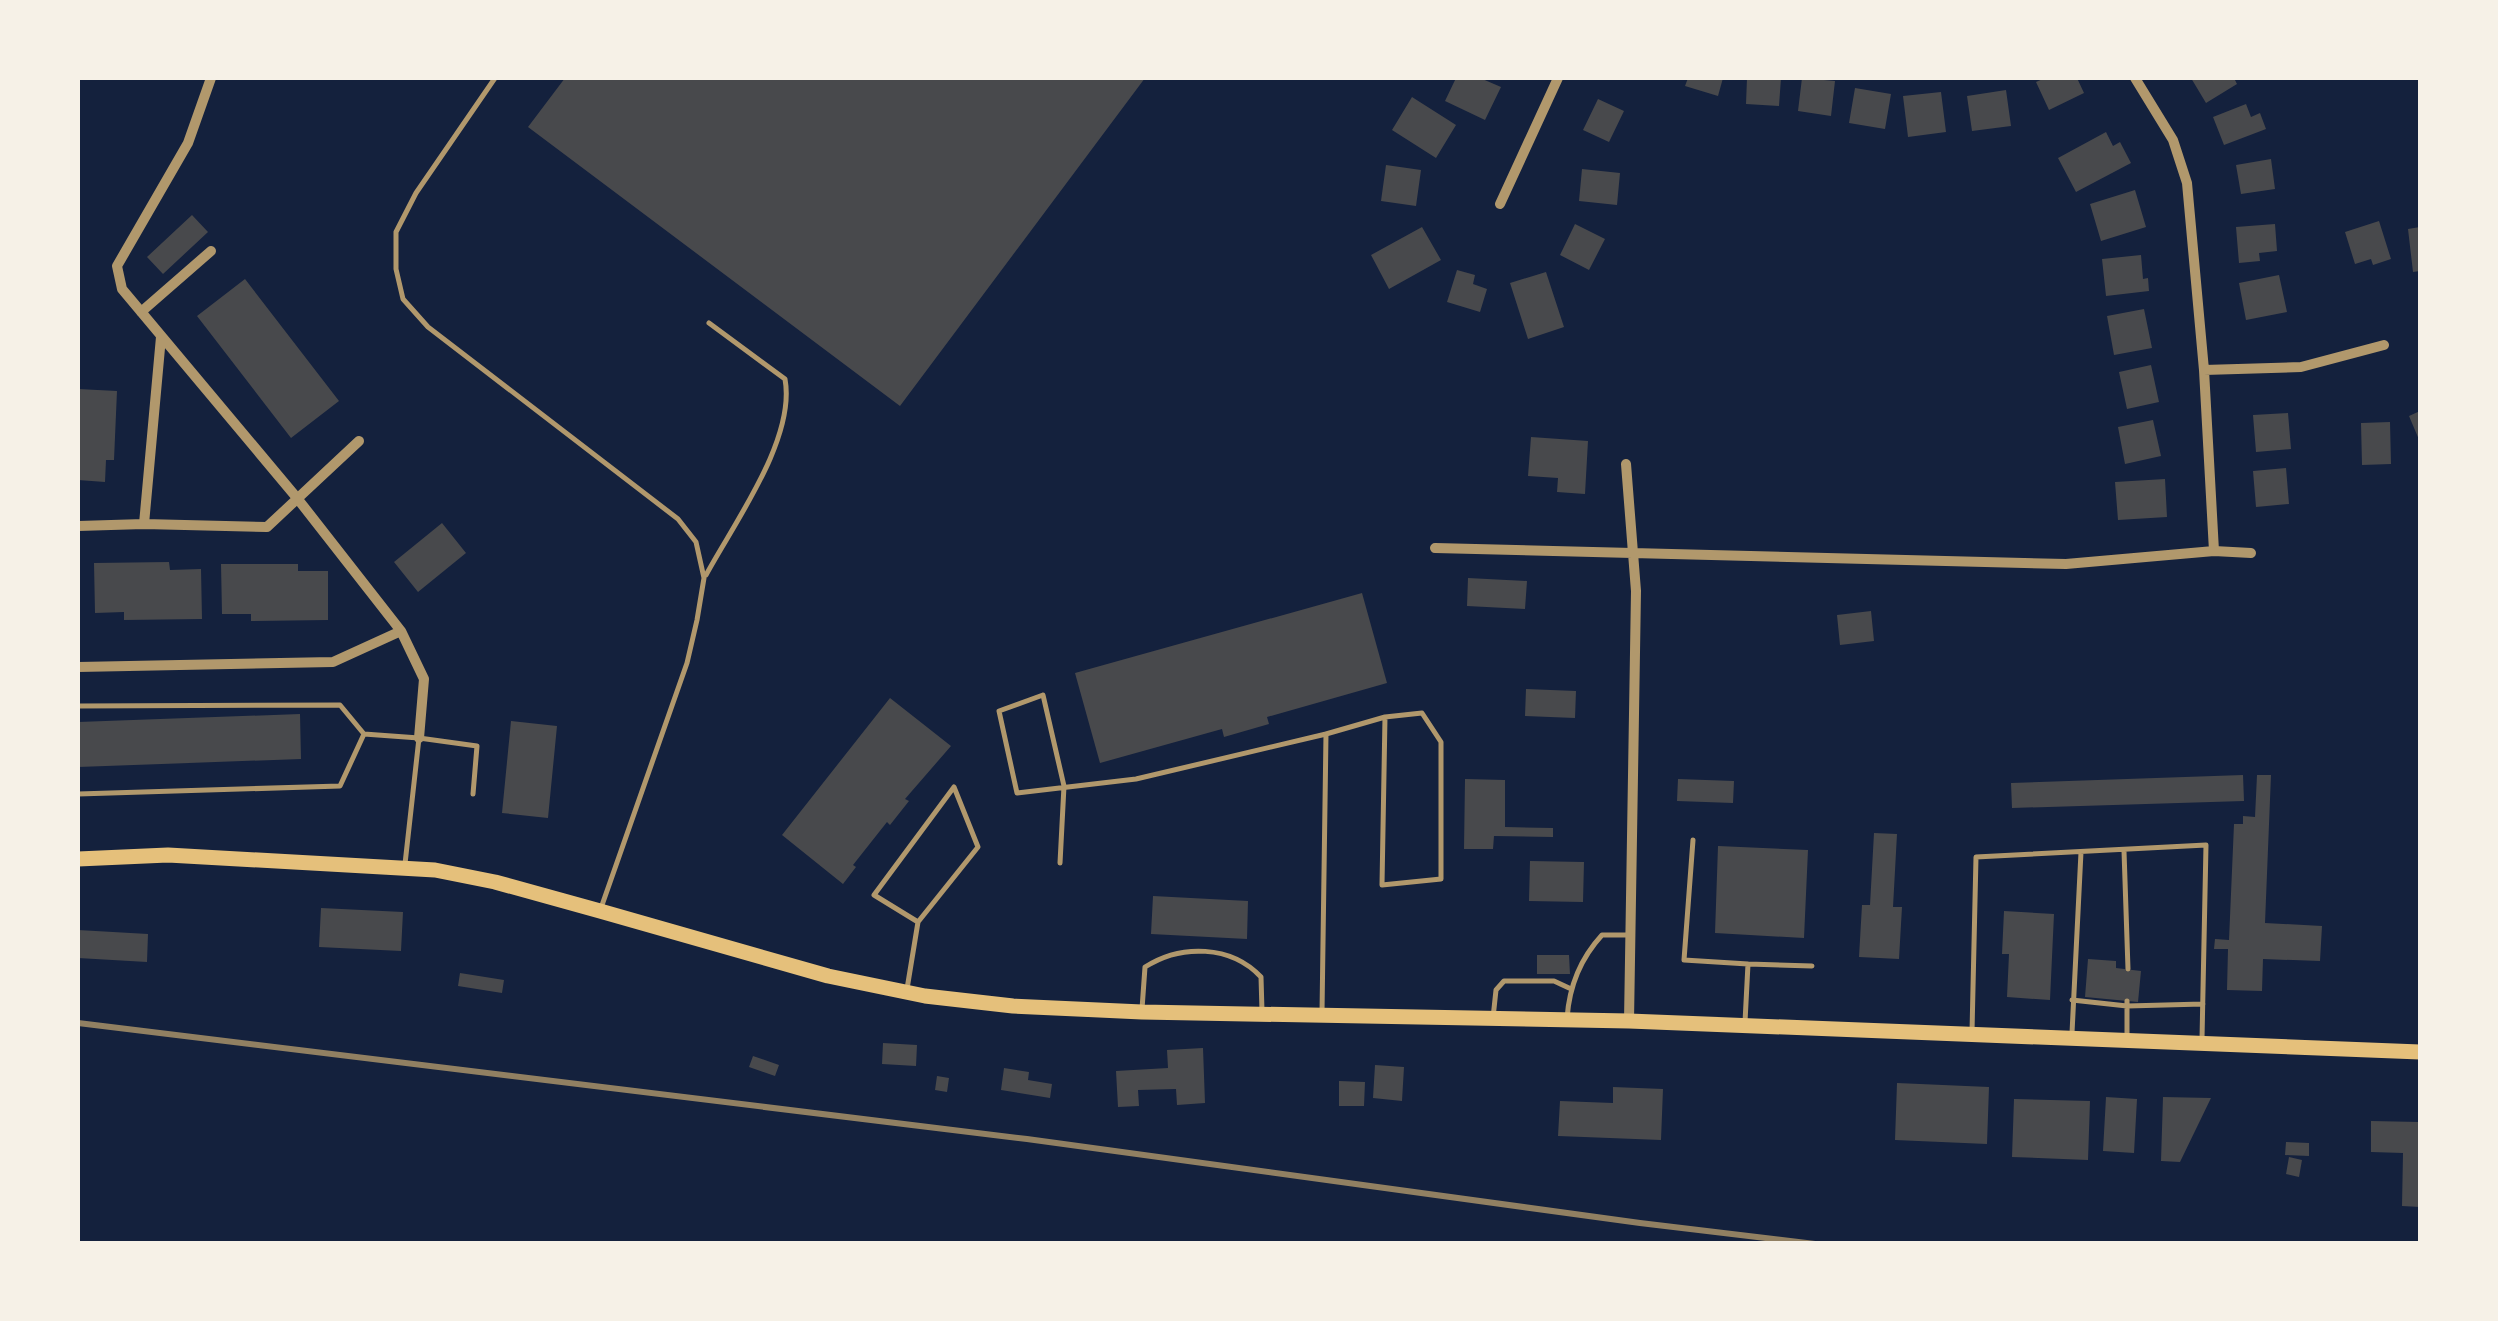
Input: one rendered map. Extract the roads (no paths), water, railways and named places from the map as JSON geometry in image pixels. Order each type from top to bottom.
[{"type":"main road","points":[[78,859],[168,856],[405,867],[495,882],[828,976],[907,992],[1014,1006],[1142,1012],[1629,1020],[2420,1052]]},
{"type":"street","points":[[210,78],[188,143],[117,266],[122,289],[297,498],[401,631],[424,680],[420,738]]},
{"type":"street","points":[[1500,204],[1558,78]]},
{"type":"street","points":[[2135,78],[2173,140],[2188,183],[2214,551]]},
{"type":"street","points":[[141,312],[210,251]]},
{"type":"street","points":[[144,524],[161,337]]},
{"type":"street","points":[[2204,370],[2302,367],[2384,345]]},
{"type":"street","points":[[78,526],[267,527],[360,440]]},
{"type":"street","points":[[1626,464],[1636,590],[1629,1020]]},
{"type":"street","points":[[1434,548],[2066,564],[2214,551],[2251,553]]},
{"type":"street","points":[[78,668],[333,662],[401,631]]},
{"type":"lane","points":[[495,78],[416,193],[396,232],[396,269],[403,299],[428,327],[678,520],[696,542],[704,578]]},
{"type":"lane","points":[[600,910],[688,663],[704,578],[763,471],[784,423],[788,396],[785,380],[709,323]]},
{"type":"lane","points":[[1060,863],[1064,786],[1044,695],[999,711],[1017,792],[1064,786],[1136,778],[1326,734],[1386,716],[1422,713],[1441,742],[1441,879],[1382,885],[1386,716]]},
{"type":"lane","points":[[78,706],[340,705],[364,734],[477,746],[473,794]]},
{"type":"lane","points":[[78,794],[340,786],[364,734]]},
{"type":"lane","points":[[1322,1016],[1326,734]]},
{"type":"lane","points":[[405,867],[420,738]]},
{"type":"lane","points":[[907,992],[918,922],[978,848],[954,787],[874,895],[918,922]]},
{"type":"lane","points":[[1694,840],[1684,960],[1812,966]]},
{"type":"lane","points":[[1972,1035],[1976,857],[2206,845],[2202,1045]]},
{"type":"lane","points":[[2124,851],[2128,970]]},
{"type":"lane","points":[[2072,1039],[2081,852]]},
{"type":"lane","points":[[1567,1020],[1569,988],[1602,935],[1630,935]]},
{"type":"lane","points":[[1142,1012],[1145,967],[1174,953],[1228,953],[1246,961],[1261,977],[1262,1014]]},
{"type":"lane","points":[[1745,1026],[1748,964]]},
{"type":"lane","points":[[1493,1018],[1496,990],[1504,980],[1554,981],[1569,988]]},
{"type":"lane","points":[[2072,1000],[2203,1004]]},
{"type":"lane","points":[[2127,1004],[2127,1042]]},
{"type":"railway","points":[[78,1023],[1027,1139],[1815,1244]]}]
